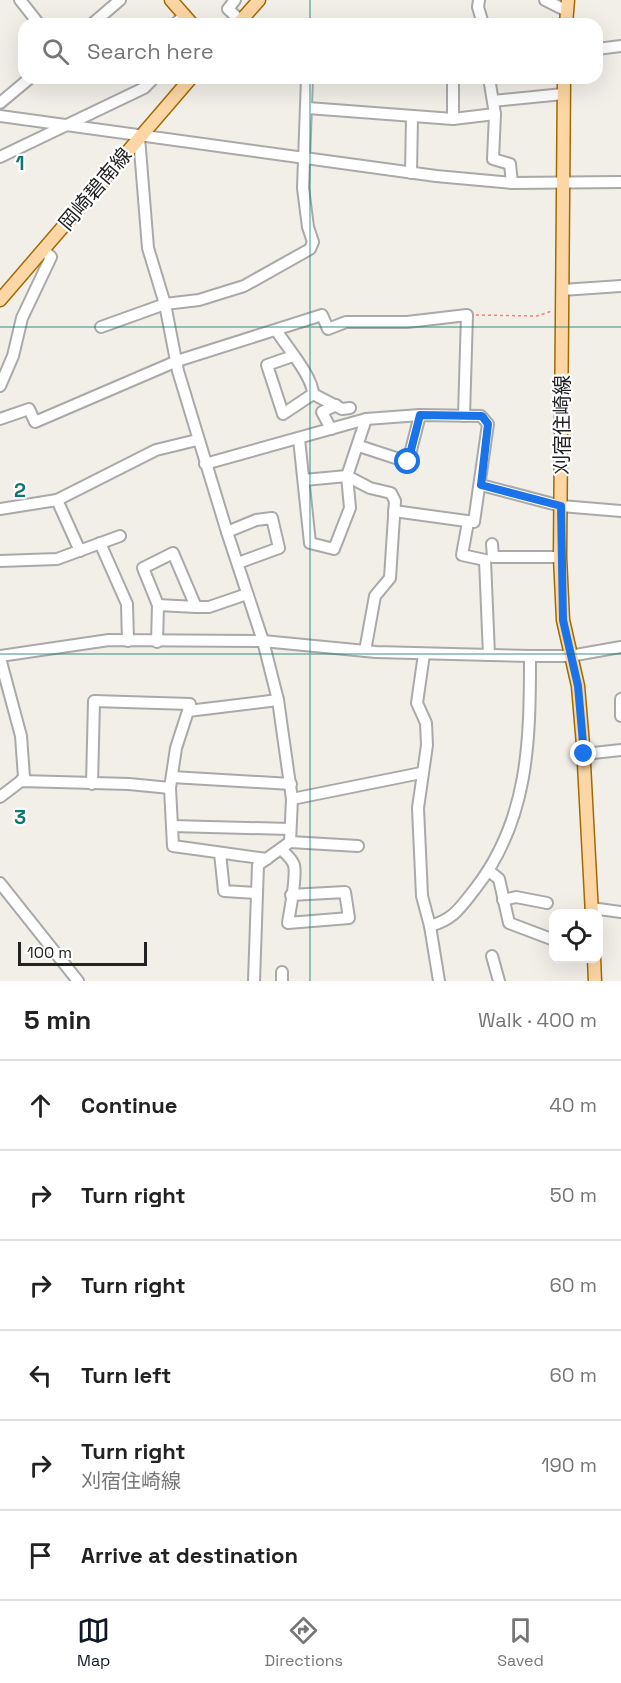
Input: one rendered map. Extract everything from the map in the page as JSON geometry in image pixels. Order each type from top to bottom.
[{"type":"main road","points":[[171,0],[182,18]]},
{"type":"main road","points":[[243,18],[259,0]]},
{"type":"main road","name":"岡崎碧南線","points":[[0,300],[186,84]]},
{"type":"main road","name":"刈宿住崎線","points":[[564,84],[560,557],[563,620],[578,686],[584,754],[591,909]]},
{"type":"main road","points":[[594,963],[595,981]]},
{"type":"street","points":[[20,0],[34,18]]},
{"type":"street","points":[[99,18],[120,0]]},
{"type":"street","points":[[235,0],[228,9],[236,18]]},
{"type":"street","points":[[479,0],[478,7],[481,18]]},
{"type":"street","points":[[545,0],[567,5]]},
{"type":"street","points":[[603,48],[621,46]]},
{"type":"street","points":[[0,104],[23,84]]},
{"type":"street","points":[[0,157],[144,88],[148,84]]},
{"type":"street","points":[[101,327],[165,304],[199,300],[244,286],[310,249],[313,242],[308,227],[303,188],[307,84]]},
{"type":"street","points":[[453,84],[453,119]]},
{"type":"street","points":[[490,84],[495,114],[493,159],[510,164],[512,183]]},
{"type":"street","points":[[493,101],[563,94]]},
{"type":"street","points":[[308,108],[343,108],[376,115],[453,119],[495,114]]},
{"type":"street","points":[[0,116],[62,127],[411,173],[512,183],[621,182]]},
{"type":"street","points":[[411,173],[412,117]]},
{"type":"street","points":[[139,137],[148,248],[165,304],[198,440],[226,532],[264,641],[278,700],[292,799],[290,829],[286,846],[295,868],[291,895],[288,923],[349,918],[345,892],[291,895]]},
{"type":"street","points":[[0,386],[14,356],[22,318],[51,257],[44,250]]},
{"type":"street","points":[[562,290],[621,286]]},
{"type":"street","points":[[0,419],[29,409],[35,422],[177,361],[322,315],[328,328],[346,322],[407,322],[467,315],[464,416]]},
{"type":"street","points":[[276,330],[313,388],[313,394]]},
{"type":"street","points":[[293,356],[267,365],[283,414],[313,394]]},
{"type":"street","points":[[313,394],[342,409],[350,408]]},
{"type":"street","points":[[331,429],[322,412],[336,405]]},
{"type":"street","points":[[359,446],[408,462],[420,415]]},
{"type":"street","points":[[205,464],[366,419],[420,415],[482,416],[488,424],[474,522],[394,511]]},
{"type":"street","points":[[299,439],[310,543],[334,549],[350,508],[347,476],[359,446],[366,419]]},
{"type":"street","points":[[0,509],[57,500],[156,450],[198,440]]},
{"type":"street","points":[[304,480],[347,476],[370,488],[391,494],[395,501],[390,578],[375,596],[364,651]]},
{"type":"street","points":[[481,485],[561,506],[621,511]]},
{"type":"street","points":[[57,500],[80,551]]},
{"type":"street","points":[[226,532],[256,520],[272,518],[279,548],[238,563]]},
{"type":"street","points":[[468,522],[462,555],[485,560],[489,656]]},
{"type":"street","points":[[0,561],[57,559],[120,536]]},
{"type":"street","points":[[100,543],[127,604],[128,641]]},
{"type":"street","points":[[492,544],[493,557],[560,557]]},
{"type":"street","points":[[157,642],[158,605],[143,568],[173,553],[196,607]]},
{"type":"street","points":[[158,605],[208,607],[247,594]]},
{"type":"street","points":[[0,797],[24,777],[21,736],[0,657],[88,642],[128,641],[264,641],[364,651],[489,656],[570,656],[621,647]]},
{"type":"street","points":[[424,654],[417,703],[426,723],[427,745],[421,773],[418,808],[422,896],[430,926],[439,981]]},
{"type":"street","points":[[430,926],[447,921],[457,912],[489,871],[513,824],[521,796],[530,715],[530,656]]},
{"type":"street","points":[[621,699],[621,716]]},
{"type":"street","points":[[92,784],[94,701],[190,704],[278,700]]},
{"type":"street","points":[[190,704],[176,748],[171,783],[173,846],[267,859]]},
{"type":"street","points":[[584,754],[621,750]]},
{"type":"street","points":[[292,799],[421,773]]},
{"type":"street","points":[[21,781],[92,784],[291,784]]},
{"type":"street","points":[[172,826],[290,829]]},
{"type":"street","points":[[254,981],[258,865],[286,846],[358,846]]},
{"type":"street","points":[[220,854],[224,891],[256,893]]},
{"type":"street","points":[[489,871],[499,879],[508,923],[549,938]]},
{"type":"street","points":[[0,883],[78,981]]},
{"type":"street","points":[[503,900],[516,897],[547,903]]},
{"type":"street","points":[[603,911],[621,912]]},
{"type":"street","points":[[492,956],[499,981]]},
{"type":"path","points":[[467,315],[537,316],[561,310]]},
{"type":"route","points":[[408,462],[420,415],[482,416],[488,424],[481,485],[561,506],[560,557],[563,620],[578,686],[584,754]]}]
